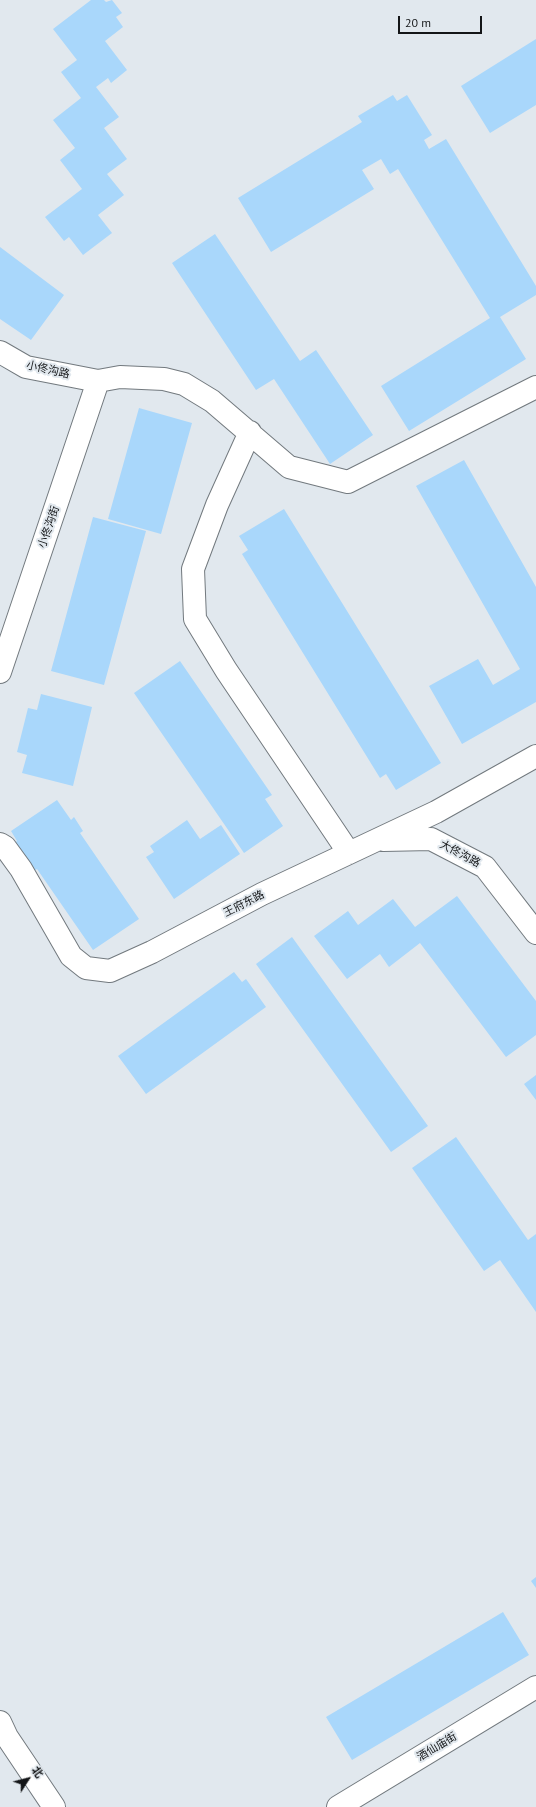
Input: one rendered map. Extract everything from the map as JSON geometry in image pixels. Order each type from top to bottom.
[{"type":"street","name":"小佟沟路","points":[[0,352],[26,367],[98,381]]},
{"type":"street","points":[[98,381],[120,377],[164,379],[184,384],[212,401],[289,467],[348,482],[536,387]]},
{"type":"street","name":"小佟沟街","points":[[0,672],[98,381]]},
{"type":"street","points":[[250,432],[217,505],[193,569],[195,619],[226,670],[349,853]]},
{"type":"street","name":"王府东路","points":[[0,844],[5,847],[21,869],[71,956],[86,968],[110,970],[152,952],[262,894],[436,812],[536,756]]},
{"type":"street","name":"大佟沟路","points":[[376,840],[431,839],[485,867],[536,933]]},
{"type":"street","name":"酒仙庙街","points":[[338,1807],[536,1688]]},
{"type":"street","points":[[0,1722],[8,1737],[54,1807]]},
{"type":"building","points":[[91,0],[104,0],[106,2],[112,0],[122,13],[116,17],[123,27],[105,41],[127,70],[111,83],[108,78],[96,87],[119,117],[104,128],[127,159],[107,174],[124,195],[98,215],[112,233],[83,255],[69,237],[64,241],[45,217],[82,189],[60,160],[75,148],[53,120],[81,98],[61,72],[77,60],[53,29]]},
{"type":"building","points":[[536,39],[536,105],[490,133],[461,86]]},
{"type":"building","points":[[393,95],[397,101],[407,95],[432,135],[424,140],[429,149],[446,139],[536,286],[536,295],[500,317],[526,359],[409,431],[381,386],[490,318],[398,169],[390,174],[381,159],[362,170],[374,189],[271,252],[238,198],[362,122],[358,116]]},
{"type":"building","points":[[215,234],[300,361],[316,350],[373,435],[330,464],[274,379],[256,390],[172,263]]},
{"type":"building","points":[[0,247],[64,295],[31,340],[0,319]]},
{"type":"building","points":[[139,408],[192,423],[161,534],[108,519]]},
{"type":"building","points":[[464,460],[536,587],[536,702],[462,744],[429,686],[478,659],[493,685],[520,669],[416,486]]},
{"type":"building","points":[[284,509],[441,763],[396,790],[386,774],[380,778],[242,554],[248,550],[239,536]]},
{"type":"building","points":[[93,517],[146,531],[104,685],[51,671]]},
{"type":"building","points":[[180,661],[272,795],[265,799],[283,826],[244,853],[134,693]]},
{"type":"building","points":[[41,694],[92,707],[73,786],[22,773],[27,755],[17,752],[28,708],[37,710]]},
{"type":"building","points":[[57,800],[71,820],[74,817],[83,831],[80,833],[139,919],[93,950],[37,869],[32,872],[13,844],[17,841],[11,831]]},
{"type":"building","points":[[187,820],[200,839],[221,825],[240,854],[174,899],[146,857],[154,852],[150,846]]},
{"type":"building","points":[[457,896],[536,1001],[536,1035],[506,1057],[420,943],[389,967],[380,954],[347,979],[314,936],[348,911],[358,925],[393,899],[415,927]]},
{"type":"building","points":[[292,937],[428,1126],[391,1152],[256,964]]},
{"type":"building","points":[[234,972],[242,982],[246,979],[266,1007],[146,1094],[118,1056]]},
{"type":"building","points":[[536,1075],[536,1100],[524,1084]]},
{"type":"building","points":[[456,1137],[528,1240],[536,1234],[536,1312],[500,1260],[484,1271],[412,1168]]},
{"type":"building","points":[[536,1577],[536,1588],[531,1581]]},
{"type":"building","points":[[503,1612],[529,1655],[352,1760],[326,1717]]}]
